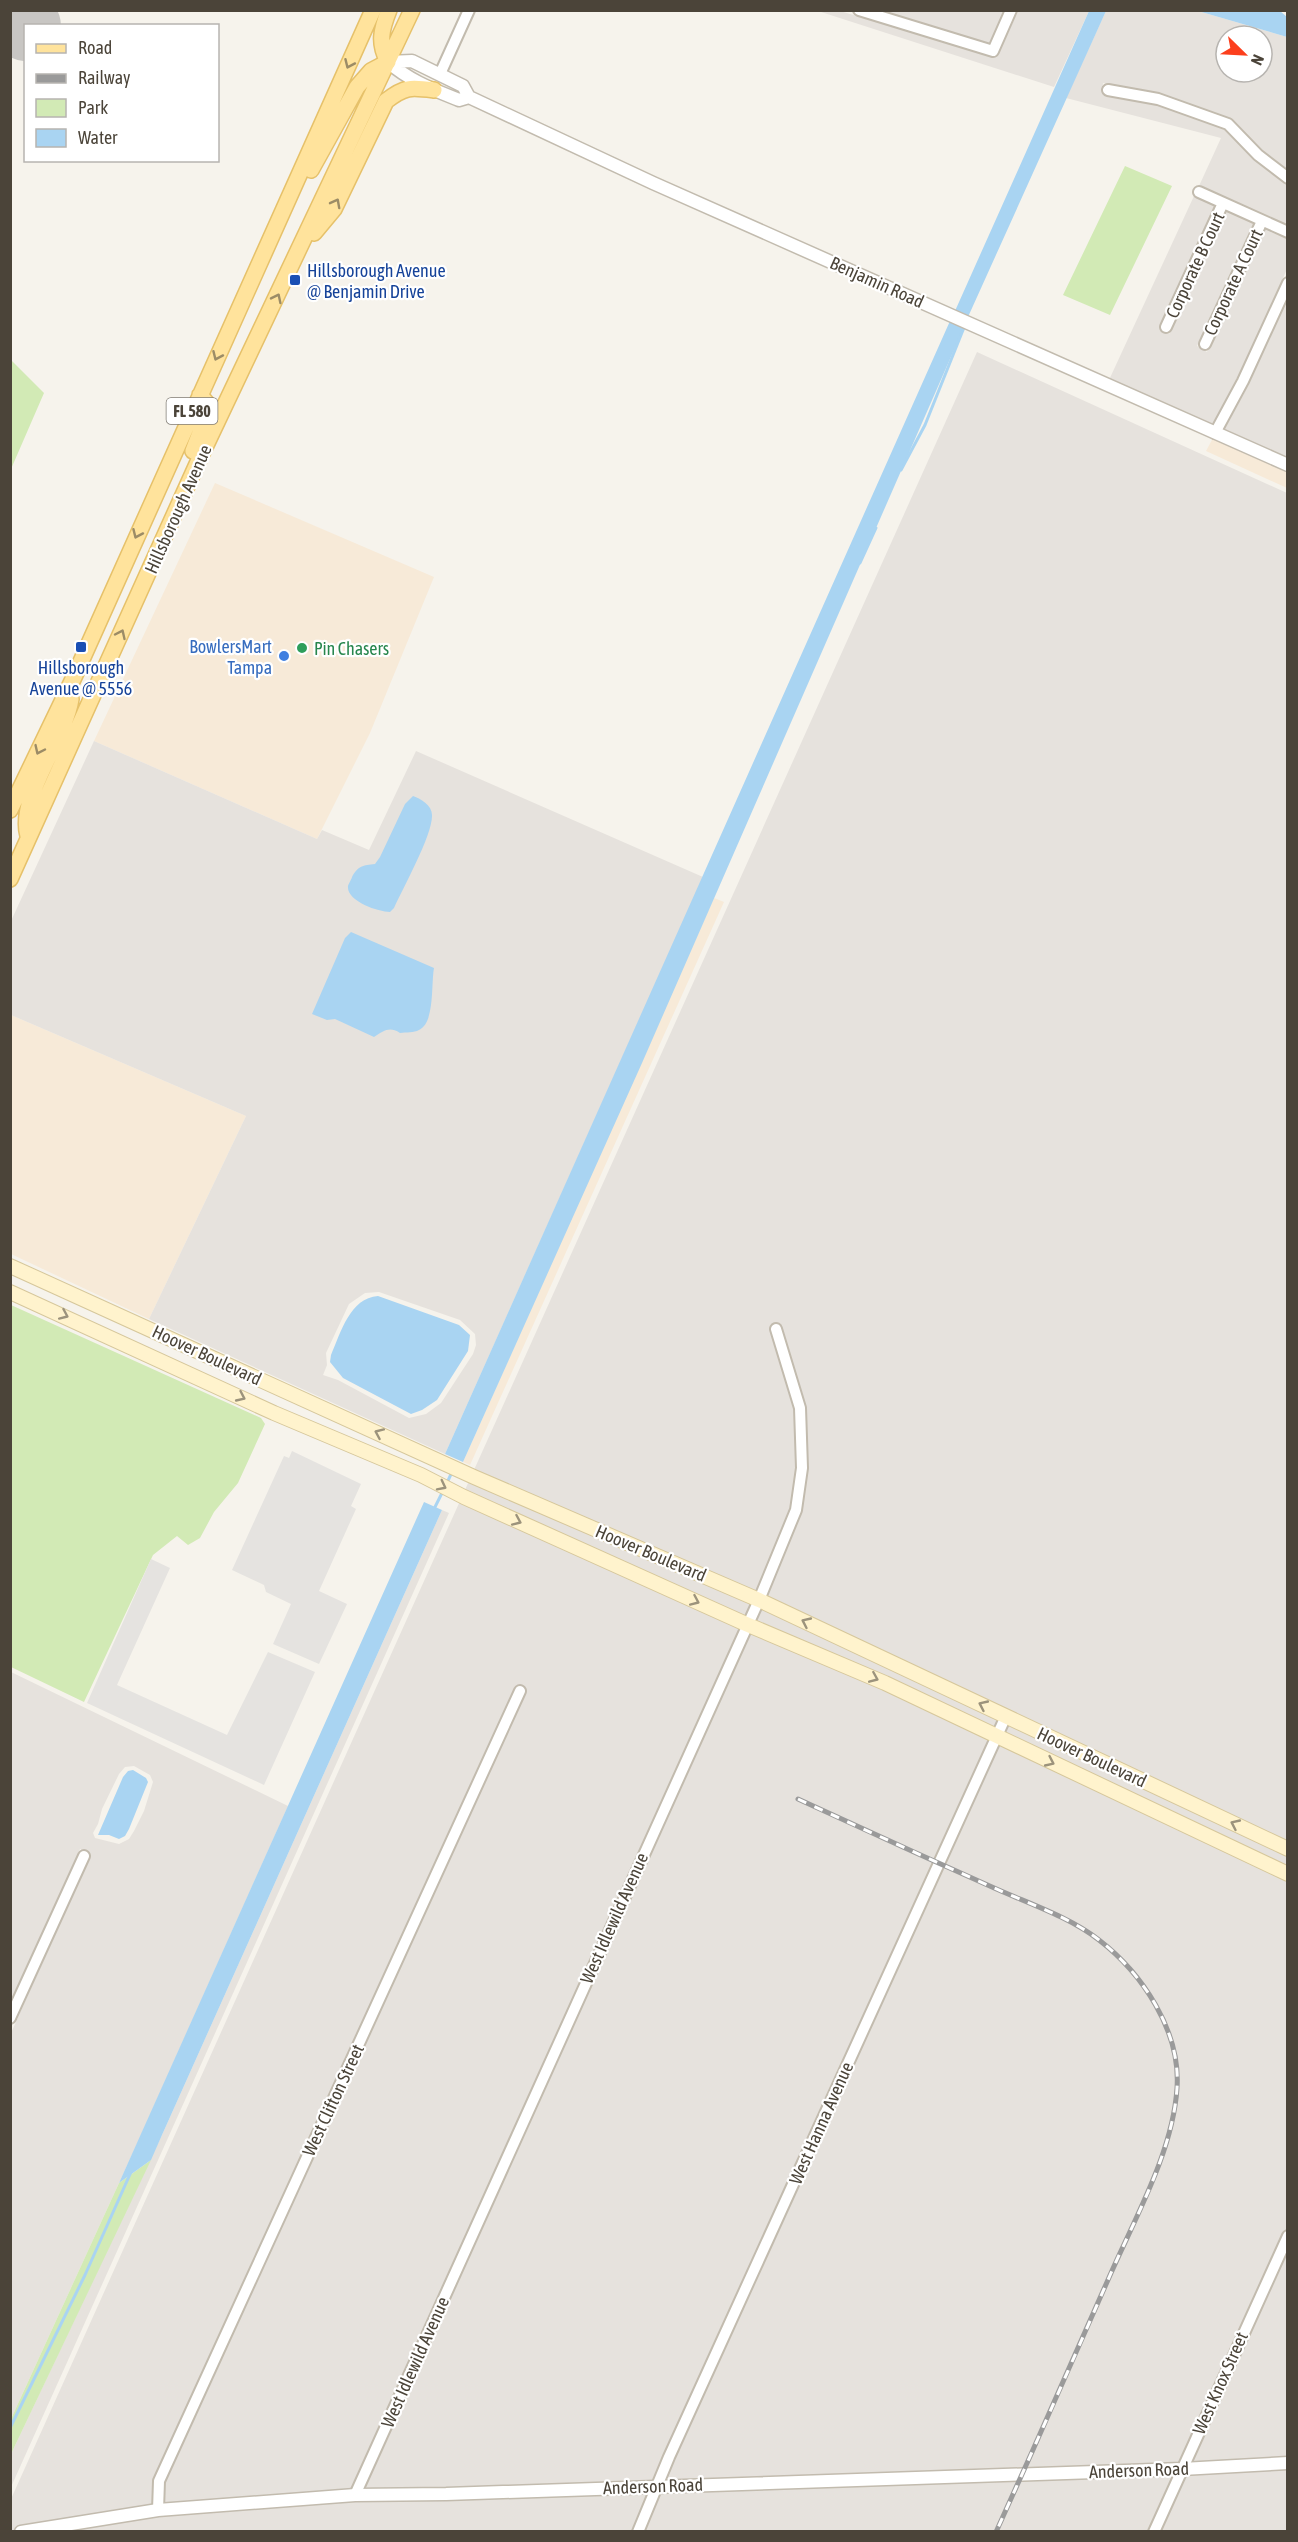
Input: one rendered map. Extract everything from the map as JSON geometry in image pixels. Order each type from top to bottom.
[{"type":"main road","name":"Hillsborough Avenue","points":[[10,810],[75,675],[373,10]]},
{"type":"main road","points":[[234,318],[357,87],[371,71],[388,62],[381,48],[383,26],[388,10]]},
{"type":"main road","name":"Hillsborough Avenue","points":[[10,879],[203,452],[301,249],[412,10]]},
{"type":"main road","points":[[301,249],[334,209],[386,100],[398,91],[410,87],[434,90]]},
{"type":"main road","points":[[163,541],[163,519],[209,414],[208,402],[200,395]]},
{"type":"main road","points":[[28,837],[25,822],[28,805],[67,716],[75,675]]},
{"type":"main road","name":"Hoover Boulevard","points":[[10,1266],[474,1477],[759,1600],[1287,1849]]},
{"type":"main road","name":"Hoover Boulevard","points":[[10,1292],[278,1415],[421,1475],[464,1497],[746,1624],[885,1683],[1287,1874]]},
{"type":"street","points":[[440,74],[469,10]]},
{"type":"street","points":[[859,10],[993,51],[1011,10]]},
{"type":"street","name":"Benjamin Road","points":[[388,62],[412,61],[463,86],[469,97],[653,183],[1287,465]]},
{"type":"street","name":"Benjamin Road","points":[[388,62],[406,78],[459,100],[469,97]]},
{"type":"street","points":[[1108,90],[1158,99],[1228,124],[1257,155],[1287,178]]},
{"type":"street","points":[[1199,192],[1287,232]]},
{"type":"street","name":"Corporate B Court","points":[[1166,327],[1223,203]]},
{"type":"street","name":"Corporate A Court","points":[[1204,344],[1262,220]]},
{"type":"street","points":[[1215,433],[1243,381],[1287,284]]},
{"type":"street","name":"West Idlewild Avenue","points":[[355,2495],[746,1624],[759,1600],[795,1510],[802,1468],[800,1408],[776,1329]]},
{"type":"street","name":"West Clifton Street","points":[[158,2510],[159,2481],[520,1691]]},
{"type":"street","name":"West Hanna Avenue","points":[[638,2532],[659,2486],[669,2457],[1006,1716]]},
{"type":"street","points":[[10,2018],[84,1856]]},
{"type":"street","name":"West Knox Street","points":[[1154,2532],[1287,2235]]},
{"type":"street","name":"Anderson Road","points":[[21,2532],[158,2510],[355,2495],[457,2494],[1182,2469],[1287,2463]]},
{"type":"shaded area","points":[[818,11],[840,11],[992,56],[999,53],[1018,11],[1089,11],[1054,87]]},
{"type":"shaded area","points":[[878,11],[1005,11],[989,44]]},
{"type":"shaded area","points":[[1106,11],[1198,11],[1242,24],[1214,24],[1214,84],[1274,84],[1274,33],[1287,37],[1287,172],[1261,151],[1229,119],[1159,94],[1103,83],[1102,93],[1156,105],[1224,128],[1254,159],[1287,185],[1287,226],[1199,186],[1221,138],[1066,98]]},
{"type":"shaded area","points":[[1194,196],[1216,206],[1159,329],[1169,334],[1227,211],[1254,223],[1197,346],[1207,352],[1265,228],[1287,238],[1287,269],[1238,379],[1212,426],[1109,380]]},
{"type":"shaded area","points":[[1287,298],[1287,459],[1224,430],[1249,384]]},
{"type":"shaded area","points":[[977,352],[1287,493],[1287,2531],[11,2532],[11,2499]]},
{"type":"shaded area","points":[[1213,438],[1287,470],[1287,488],[1206,451]]},
{"type":"shaded area","points":[[215,483],[434,577],[370,733],[317,839],[94,741]]},
{"type":"shaded area","points":[[94,741],[317,839],[322,830],[369,850],[416,751],[703,877],[445,1454],[149,1319],[246,1116],[11,1015],[11,921]],"holes":[[[379,1292],[460,1320],[475,1334],[476,1345],[473,1354],[441,1403],[426,1414],[409,1418],[338,1380],[323,1375],[327,1365],[326,1353],[349,1304],[365,1293]]]},
{"type":"shaded area","points":[[714,898],[724,902],[470,1465],[463,1462]]},
{"type":"shaded area","points":[[11,1015],[246,1116],[149,1319],[11,1254]]},
{"type":"shaded area","points":[[292,1451],[361,1484],[351,1506],[356,1509],[319,1591],[347,1604],[319,1664],[273,1644],[291,1604],[266,1592],[264,1585],[232,1570],[284,1456],[289,1458]]},
{"type":"shaded area","points":[[442,1510],[449,1513],[11,2487],[11,2454],[162,2135]]},
{"type":"shaded area","points":[[151,1559],[170,1568],[117,1685],[227,1735],[268,1652],[315,1672],[264,1785],[87,1703]]},
{"type":"shaded area","points":[[11,1672],[288,1806],[11,2419],[11,2033],[91,1854],[80,1849],[11,2004]],"holes":[[[134,1766],[150,1775],[153,1782],[144,1811],[129,1839],[119,1844],[95,1838],[93,1833],[102,1809],[119,1774],[125,1767]]]},
{"type":"green space","points":[[1125,166],[1172,186],[1110,315],[1063,295]]},
{"type":"green space","points":[[11,360],[44,393],[11,469]]},
{"type":"green space","points":[[11,1305],[261,1418],[265,1424],[238,1483],[214,1512],[200,1538],[188,1545],[177,1536],[153,1555],[84,1702],[11,1667]]},
{"type":"green space","points":[[151,2160],[11,2454],[11,2419],[119,2183]]},
{"type":"water","points":[[1089,11],[1106,11],[968,317],[955,311]]},
{"type":"water","points":[[1198,11],[1280,11],[1287,17],[1287,37],[1274,33],[1274,24],[1242,24]]},
{"type":"water","points":[[950,321],[964,327],[642,1063],[463,1462],[445,1454]]},
{"type":"water","points":[[413,796],[425,803],[432,811],[428,835],[394,908],[390,912],[371,908],[352,896],[348,885],[359,868],[375,864],[405,804]]},
{"type":"water","points":[[351,932],[434,968],[430,1012],[428,1020],[419,1030],[400,1033],[390,1030],[374,1037],[335,1019],[327,1020],[312,1014],[345,938]]},
{"type":"water","points":[[378,1296],[459,1325],[470,1335],[468,1351],[437,1400],[411,1414],[343,1378],[330,1362],[343,1327],[353,1309],[368,1298]]},
{"type":"water","points":[[424,1502],[442,1510],[151,2160],[119,2183]]},
{"type":"water","points":[[133,1770],[146,1778],[148,1782],[129,1829],[125,1836],[119,1839],[109,1835],[98,1835],[123,1777],[128,1771]]},
{"type":"waterway","points":[[901,470],[925,425],[965,325]]},
{"type":"waterway","points":[[860,563],[876,528]]},
{"type":"waterway","points":[[446,1485],[452,1472]]},
{"type":"waterway","points":[[434,1509],[443,1491]]},
{"type":"waterway","points":[[10,2428],[85,2275],[131,2172]]},
{"type":"runway","points":[[10,18],[24,25]]},
{"type":"railway","points":[[798,1799],[1047,1910],[1087,1931],[1115,1953],[1144,1986],[1156,2005],[1173,2045],[1177,2067],[1177,2088],[1169,2135],[1161,2159],[996,2532]]},
{"type":"place","name":"Hillsborough Avenue @ Benjamin Drive","points":[[295,280]]},
{"type":"place","name":"Hillsborough Avenue @ 5556","points":[[81,647]]},
{"type":"place","name":"Pin Chasers","points":[[302,648]]},
{"type":"place","name":"BowlersMart Tampa","points":[[284,656]]}]
